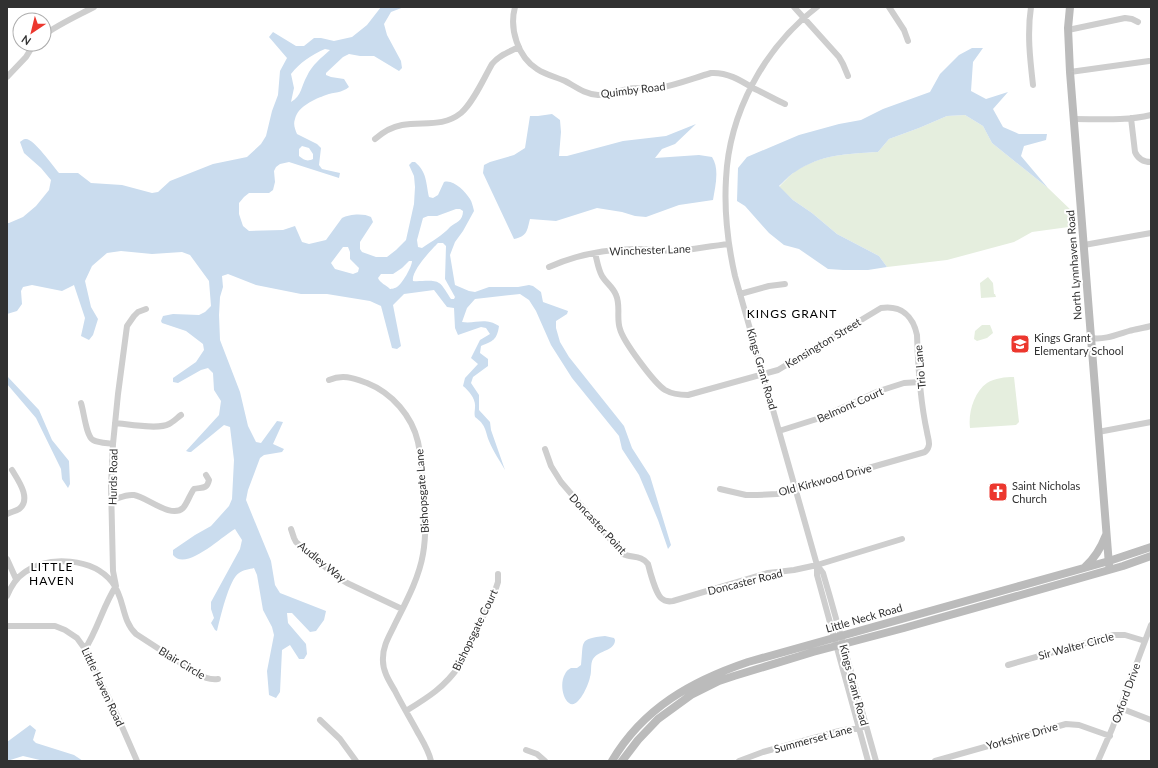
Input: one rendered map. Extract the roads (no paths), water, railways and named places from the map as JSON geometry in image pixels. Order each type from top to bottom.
[{"type":"street","points":[[52,29],[94,7]]},
{"type":"street","name":"Quimby Road","points":[[515,7],[513,24],[519,47],[526,60],[548,76],[564,81],[589,94],[603,95],[628,89],[657,88],[717,72],[732,77],[785,104]]},
{"type":"street","points":[[794,7],[839,57],[848,76]]},
{"type":"street","name":"Kings Grant Road","points":[[817,7],[804,17],[780,42],[768,58],[751,87],[741,110],[735,128],[728,161],[726,179],[726,220],[732,265],[817,565],[823,574],[858,728],[868,761]]},
{"type":"street","points":[[889,7],[904,30],[908,41]]},
{"type":"street","points":[[1031,7],[1029,22],[1033,85]]},
{"type":"street","name":"North Lynnhaven Road","points":[[1070,7],[1068,30],[1070,72],[1110,570]]},
{"type":"street","points":[[1068,30],[1125,18],[1138,22]]},
{"type":"street","points":[[375,139],[387,130],[394,127],[410,124],[439,123],[456,117],[470,102],[495,60],[519,47]]},
{"type":"street","points":[[7,77],[29,52]]},
{"type":"street","points":[[1070,72],[1149,61]]},
{"type":"street","points":[[1074,119],[1131,118],[1151,115]]},
{"type":"street","points":[[1131,118],[1135,152],[1144,161],[1151,162]]},
{"type":"street","points":[[1084,245],[1151,233]]},
{"type":"street","name":"Winchester Lane","points":[[549,268],[562,261],[595,253],[621,249],[664,251],[729,244]]},
{"type":"street","name":"Kensington Street","points":[[595,253],[602,277],[616,294],[618,301],[619,326],[622,336],[658,384],[664,389],[675,394],[688,395],[784,367],[839,332],[881,308]]},
{"type":"street","points":[[740,294],[769,286],[784,284]]},
{"type":"street","name":"Trio Lane","points":[[881,308],[891,307],[901,311],[914,323],[917,335],[924,420],[930,444],[928,450]]},
{"type":"street","name":"Hurds Road","points":[[146,309],[138,312],[127,326],[113,444],[112,500],[113,571],[116,586],[121,598],[128,626],[136,634],[148,642]]},
{"type":"street","points":[[1091,338],[1099,339],[1111,337],[1130,330],[1151,326]]},
{"type":"street","name":"Bishopsgate Lane","points":[[329,380],[341,377],[357,380],[369,384],[386,394],[394,400],[407,415],[416,436],[419,448],[426,512],[423,555],[417,575],[386,642],[383,658],[384,672],[421,737],[431,761]]},
{"type":"street","name":"Belmont Court","points":[[779,431],[820,418],[879,390],[904,383],[920,382]]},
{"type":"street","points":[[81,404],[84,410],[89,437],[94,441],[113,444]]},
{"type":"street","points":[[115,423],[162,426],[170,424],[181,414]]},
{"type":"street","points":[[1098,432],[1151,422]]},
{"type":"street","name":"Doncaster Point","points":[[545,449],[551,466],[561,482],[623,554],[641,558],[646,561],[657,593],[662,599],[665,601],[673,601],[696,594]]},
{"type":"street","name":"Old Kirkwood Drive","points":[[720,489],[757,496],[777,494],[928,450]]},
{"type":"street","points":[[7,514],[18,510],[24,501],[23,490],[12,470]]},
{"type":"street","points":[[112,500],[123,496],[134,495],[170,511],[177,512],[183,509],[186,505],[188,498],[194,489],[204,488],[207,486],[209,480],[206,475]]},
{"type":"street","name":"Audley Way","points":[[291,529],[296,542],[337,577],[402,609]]},
{"type":"street","points":[[1085,568],[1096,555],[1106,533]]},
{"type":"street","name":"Doncaster Road","points":[[696,594],[768,574],[817,565],[902,539]]},
{"type":"street","name":"Little Neck Road","points":[[622,761],[638,740],[658,719],[681,702],[705,688],[734,676],[813,652],[838,641],[1109,561],[1151,547]]},
{"type":"street","name":"Little Neck Road","points":[[612,761],[623,744],[641,723],[661,705],[687,688],[731,668],[1110,570],[1151,556]]},
{"type":"street","points":[[7,559],[16,579]]},
{"type":"street","points":[[7,596],[16,579],[25,571],[52,562],[83,564],[94,568],[105,575],[116,586],[108,599],[92,636],[85,648]]},
{"type":"street","name":"Bishopsgate Court","points":[[406,711],[439,690],[454,674],[494,594],[498,582],[498,574]]},
{"type":"street","name":"Oxford Drive","points":[[1098,761],[1110,736],[1151,625]]},
{"type":"street","name":"Little Haven Road","points":[[7,626],[55,626],[71,633],[77,638],[85,648],[137,761]]},
{"type":"street","name":"Sir Walter Circle","points":[[1008,666],[1114,635],[1125,635],[1145,641]]},
{"type":"street","name":"Kings Grant Road","points":[[838,641],[876,761]]},
{"type":"street","name":"Blair Circle","points":[[148,642],[206,678],[218,679]]},
{"type":"street","points":[[1120,708],[1151,720]]},
{"type":"street","points":[[320,720],[340,739],[356,761]]},
{"type":"street","name":"Yorkshire Drive","points":[[935,761],[956,758],[1066,724],[1079,725],[1110,736]]},
{"type":"street","name":"Summerset Lane","points":[[739,761],[764,752],[839,731],[866,726]]},
{"type":"street","points":[[526,750],[537,754],[545,761]]},
{"type":"water","points":[[381,7],[404,7],[391,12],[384,24],[387,35],[401,61],[402,68],[399,71],[374,56],[349,54],[343,57],[326,73],[326,75],[344,79],[349,87],[312,101],[300,110],[294,121],[297,134],[317,144],[321,148],[319,165],[322,169],[340,173],[339,178],[289,162],[280,164],[274,171],[275,182],[273,190],[269,193],[249,193],[239,203],[239,214],[243,226],[249,231],[283,230],[295,226],[302,242],[309,244],[326,240],[342,218],[352,215],[364,215],[371,217],[373,222],[360,242],[360,249],[362,252],[376,257],[387,257],[406,240],[414,204],[414,176],[409,165],[412,162],[415,162],[419,166],[424,174],[429,197],[433,198],[438,195],[444,182],[451,182],[458,186],[470,199],[474,211],[455,242],[450,255],[455,285],[475,292],[489,287],[518,287],[529,285],[541,292],[543,302],[568,311],[567,314],[556,321],[556,328],[560,342],[569,357],[624,426],[632,448],[650,476],[671,545],[668,549],[658,520],[639,475],[622,449],[619,436],[572,378],[551,345],[536,311],[529,300],[520,294],[475,299],[467,308],[462,322],[485,321],[499,326],[496,337],[489,343],[481,346],[480,353],[488,359],[488,366],[473,377],[471,383],[479,395],[479,410],[490,422],[491,430],[505,470],[489,441],[483,425],[475,417],[475,404],[473,398],[463,386],[465,378],[478,364],[471,358],[480,340],[490,334],[486,328],[481,327],[458,335],[455,328],[454,308],[447,307],[434,290],[404,294],[393,305],[401,346],[397,349],[392,348],[381,306],[370,301],[327,294],[301,294],[256,285],[228,274],[222,276],[223,287],[220,297],[219,315],[220,340],[240,392],[248,426],[256,442],[261,443],[277,421],[283,422],[273,444],[284,449],[282,452],[264,455],[260,458],[248,490],[246,500],[271,561],[275,585],[280,593],[326,611],[324,620],[316,631],[310,632],[292,613],[287,613],[288,623],[306,644],[307,654],[304,659],[299,659],[290,645],[282,650],[280,692],[276,698],[269,695],[267,671],[274,635],[272,627],[263,610],[257,575],[254,568],[242,571],[235,577],[225,600],[217,631],[211,623],[214,618],[211,609],[211,602],[240,549],[242,540],[235,529],[195,556],[186,559],[179,559],[173,555],[173,550],[211,526],[229,506],[232,499],[234,460],[230,427],[224,425],[191,452],[186,451],[219,415],[221,401],[214,390],[213,373],[208,368],[201,370],[178,383],[173,382],[173,378],[196,362],[204,350],[203,344],[186,331],[162,323],[161,321],[163,316],[173,314],[199,315],[205,312],[211,306],[209,281],[190,255],[182,252],[152,254],[121,251],[107,253],[92,266],[85,281],[91,307],[98,319],[93,335],[89,340],[81,336],[85,318],[74,285],[62,291],[32,285],[23,287],[21,291],[22,304],[17,311],[7,314],[7,223],[23,217],[36,206],[49,190],[51,180],[41,168],[24,153],[20,142],[24,139],[34,143],[59,173],[78,173],[91,183],[122,185],[152,193],[158,192],[170,181],[213,164],[247,157],[261,144],[266,136],[272,111],[278,95],[280,71],[287,58],[269,37],[273,32],[296,46],[304,46],[314,38],[334,41],[352,37],[367,25]],"holes":[[[325,49],[330,50],[311,68],[299,94],[295,100],[291,102],[294,88],[291,74],[311,56]],[[302,146],[309,148],[313,154],[313,159],[306,160],[299,156],[299,149]],[[456,209],[463,211],[462,217],[444,233],[422,248],[418,247],[417,240],[423,218],[428,216],[437,216]],[[438,243],[443,243],[446,246],[445,279],[455,297],[454,299],[451,299],[439,283],[430,281],[413,281],[413,277],[418,266]],[[343,247],[348,247],[350,259],[359,268],[358,272],[353,274],[335,269],[331,263]],[[409,261],[412,261],[406,275],[401,283],[396,287],[390,289],[378,278],[381,274],[393,274]]]},
{"type":"water","points":[[972,48],[983,48],[973,62],[971,91],[986,99],[1008,92],[993,109],[1003,127],[1019,134],[1047,134],[1046,140],[1024,146],[1021,156],[1048,188],[992,143],[983,126],[965,115],[947,116],[889,139],[878,152],[855,153],[825,158],[805,166],[793,173],[779,186],[793,200],[812,213],[837,234],[879,256],[887,267],[868,270],[828,269],[799,249],[784,245],[769,233],[745,206],[737,201],[738,168],[747,157],[799,135],[839,124],[861,120],[883,109],[930,92],[940,74],[959,55]]},
{"type":"water","points":[[552,114],[560,120],[561,132],[559,156],[567,156],[623,141],[666,136],[696,124],[675,144],[662,149],[655,158],[699,155],[712,157],[716,167],[716,184],[713,200],[679,205],[646,217],[597,208],[556,221],[530,219],[526,232],[519,238],[514,239],[483,173],[484,165],[514,155],[525,148],[530,116]]},
{"type":"water","points":[[7,376],[39,410],[52,440],[69,461],[70,484],[68,488],[62,479],[61,469],[36,418],[7,384]]},
{"type":"water","points":[[605,636],[614,638],[614,644],[593,659],[591,675],[585,690],[576,703],[569,703],[562,690],[563,677],[565,673],[571,668],[577,668],[581,665],[583,646],[586,640]]},
{"type":"water","points":[[30,725],[36,730],[33,740],[36,743],[74,755],[83,761],[44,761],[23,756],[7,761],[7,742]]},
{"type":"place","name":"Kings Grant Elementary School","points":[[1020,344]]},
{"type":"place","name":"Saint Nicholas Church","points":[[998,492]]},
{"type":"district","name":"KINGS GRANT","points":[[792,314]]},
{"type":"district","name":"LITTLE HAVEN","points":[[52,574]]}]
